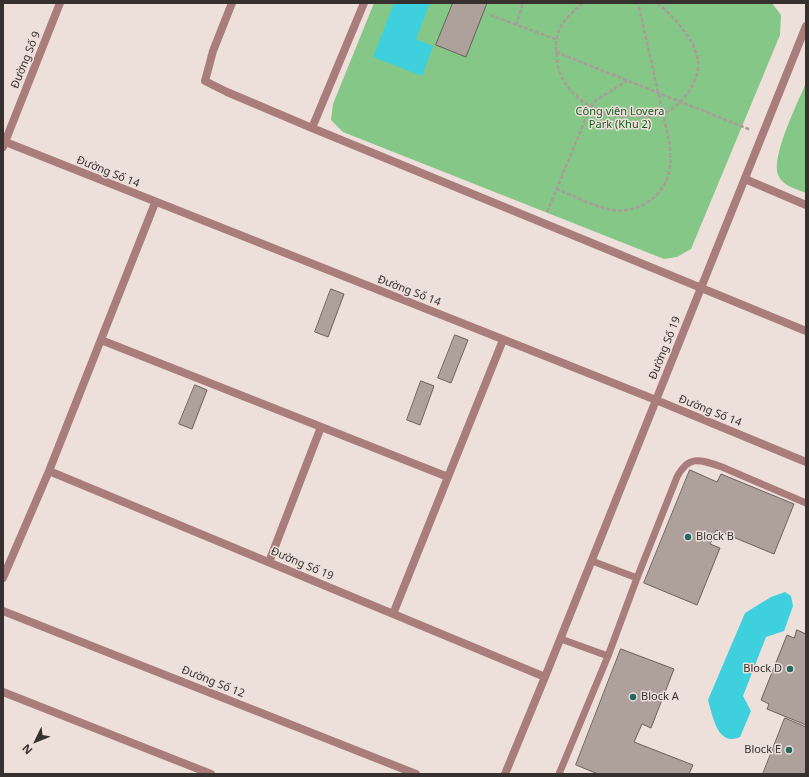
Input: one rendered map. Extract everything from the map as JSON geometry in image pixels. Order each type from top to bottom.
[{"type":"street","name":"Đường Số 9","points":[[4,144],[60,3]]},
{"type":"street","points":[[232,3],[213,50],[205,81],[227,92],[542,224],[806,331]]},
{"type":"street","points":[[312,128],[364,3]]},
{"type":"street","name":"Đường Số 19","points":[[505,774],[561,639],[806,26]]},
{"type":"street","name":"Đường Số 14","points":[[4,144],[656,400],[806,462]]},
{"type":"street","points":[[745,179],[806,205]]},
{"type":"street","points":[[3,578],[49,471],[155,203]]},
{"type":"street","points":[[101,340],[448,477]]},
{"type":"street","points":[[393,614],[503,340]]},
{"type":"street","points":[[269,562],[321,427]]},
{"type":"street","name":"Đường Số 19","points":[[49,471],[545,677]]},
{"type":"street","name":"Đường Số 12","points":[[3,611],[416,774]]},
{"type":"street","points":[[3,692],[211,774]]},
{"type":"lane","points":[[559,774],[608,656],[637,578],[683,466],[691,461],[708,462],[806,503]]},
{"type":"lane","points":[[592,561],[637,578]]},
{"type":"lane","points":[[561,639],[608,656]]},
{"type":"path","points":[[516,25],[523,3]]},
{"type":"path","points":[[584,3],[572,12],[562,25],[555,39],[559,71],[573,94],[584,104],[609,115],[649,117],[662,114],[681,102],[696,77],[698,61],[692,45],[682,29],[670,13],[657,3]]},
{"type":"path","points":[[556,189],[611,210],[629,210],[644,206],[664,185],[670,168],[670,145],[657,93],[638,3]]},
{"type":"path","points":[[490,15],[555,39]]},
{"type":"path","points":[[556,52],[763,134]]},
{"type":"path","points":[[542,224],[591,106],[596,100],[627,80]]},
{"type":"green space","name":"Công viên Lovera Park (Khu 2)","points":[[374,3],[772,3],[781,15],[780,35],[691,249],[677,257],[664,259],[343,132],[331,120],[333,104]]},
{"type":"green space","points":[[806,83],[806,193],[790,187],[783,182],[778,175],[777,166],[778,155],[786,129]]},
{"type":"water","points":[[394,3],[430,3],[416,39],[433,46],[422,76],[373,57]]},
{"type":"water","points":[[785,592],[791,596],[793,606],[784,631],[766,637],[743,696],[751,711],[740,737],[732,739],[726,738],[717,728],[708,700],[745,613],[771,597]]},
{"type":"building","points":[[453,3],[487,3],[466,57],[436,45]]},
{"type":"building","points":[[331,289],[344,294],[328,337],[315,332]]},
{"type":"building","points":[[455,335],[468,340],[451,383],[438,378]]},
{"type":"building","points":[[421,381],[434,386],[420,425],[407,420]]},
{"type":"building","points":[[195,385],[207,390],[192,429],[179,424]]},
{"type":"building","name":"Block B","points":[[690,470],[717,482],[721,474],[794,504],[774,554],[716,530],[710,544],[720,548],[697,605],[644,583]]},
{"type":"building","name":"Block D","points":[[797,630],[806,634],[806,725],[767,709],[769,704],[761,700],[787,635],[794,638]]},
{"type":"building","name":"Block A","points":[[621,649],[674,669],[651,728],[642,724],[634,742],[693,765],[689,774],[598,774],[576,765]]},
{"type":"building","name":"Block E","points":[[785,718],[806,727],[806,774],[763,774]]},
{"type":"place","name":"Block B","points":[[688,537]]},
{"type":"place","name":"Block D","points":[[790,669]]},
{"type":"place","name":"Block A","points":[[633,697]]},
{"type":"place","name":"Block E","points":[[789,750]]}]
